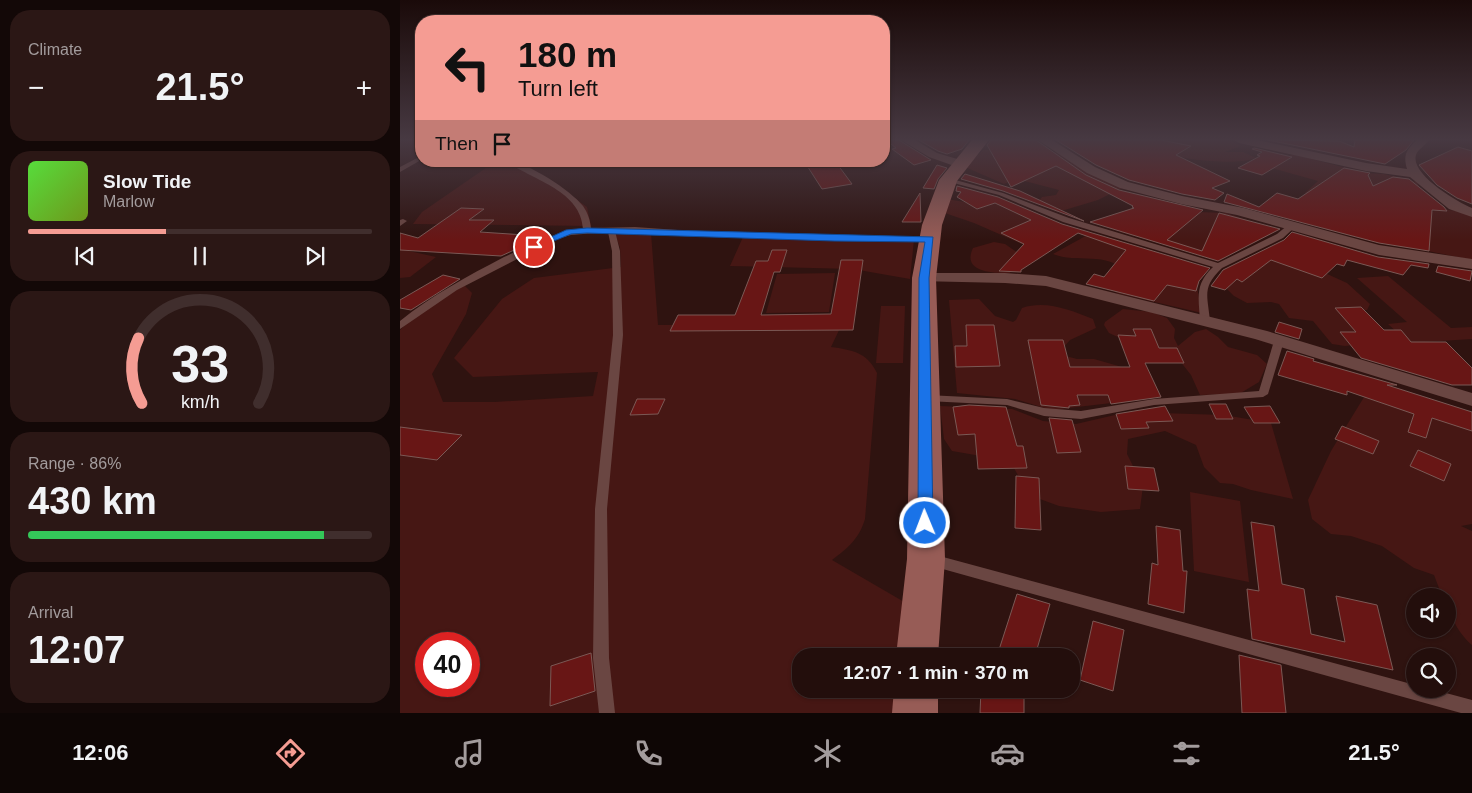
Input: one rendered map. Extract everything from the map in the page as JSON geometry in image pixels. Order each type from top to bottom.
[{"type":"street","points":[[918,648],[926,559],[924,278],[932,225],[953,173]]},
{"type":"street","points":[[1098,173],[1124,185],[1181,200],[1230,209],[1379,250],[1472,264]]},
{"type":"street","points":[[1409,173],[1414,174],[1454,206],[1472,212]]},
{"type":"street","points":[[924,278],[1005,278],[1046,281],[1279,341],[1472,400]]},
{"type":"street","points":[[915,713],[916,698]]},
{"type":"lane","points":[[531,173],[567,194],[583,209],[588,224],[587,230]]},
{"type":"lane","points":[[957,173],[1066,220],[1219,266]]},
{"type":"lane","points":[[400,220],[404,222],[400,224]]},
{"type":"lane","points":[[1205,322],[1203,284],[1207,276],[1219,266],[1274,240],[1292,227]]},
{"type":"lane","points":[[607,713],[602,658],[601,509],[618,336],[616,250],[611,230]]},
{"type":"lane","points":[[400,326],[414,313],[454,288],[534,247],[569,232],[611,230],[834,239],[930,239]]},
{"type":"lane","points":[[924,399],[939,398],[1007,402],[1044,412],[1081,415],[1154,402],[1263,394],[1279,341]]},
{"type":"lane","points":[[926,559],[1472,708]]},
{"type":"shaded area","points":[[478,173],[534,173],[587,207],[591,226],[413,224],[422,212]]},
{"type":"shaded area","points":[[979,173],[1095,173],[1122,188],[1098,200],[1058,212],[1037,203],[1042,197],[1056,195],[1059,190],[1017,179],[1004,184]]},
{"type":"shaded area","points":[[1290,173],[1384,174],[1417,182],[1421,190],[1326,201],[1305,193],[1318,181]]},
{"type":"shaded area","points":[[946,199],[978,204],[996,199],[1070,233],[1038,251],[974,223],[939,211]]},
{"type":"shaded area","points":[[1442,209],[1472,213],[1472,260],[1428,251],[1419,235],[1415,216]]},
{"type":"shaded area","points":[[1199,212],[1226,213],[1274,229],[1218,259],[1120,232],[1129,217]]},
{"type":"shaded area","points":[[614,231],[651,233],[658,325],[842,324],[831,347],[858,353],[869,360],[877,373],[865,519],[860,532],[852,542],[832,560],[918,610],[921,648],[792,648],[792,698],[926,698],[927,713],[400,713],[400,330],[410,320],[464,285],[472,293],[466,314],[432,374],[443,402],[495,402],[593,396],[598,372],[473,377],[454,358],[502,299],[534,278],[621,267],[620,248]]},
{"type":"shaded area","points":[[1091,233],[1157,252],[1197,287],[1202,313],[1116,293],[1126,273],[1119,266],[1110,262],[1062,257],[1053,254]]},
{"type":"shaded area","points":[[743,237],[914,240],[910,279],[853,269],[730,266]]},
{"type":"shaded area","points":[[994,242],[1005,244],[1018,253],[1010,273],[981,270],[975,267],[972,262],[973,248]]},
{"type":"shaded area","points":[[400,249],[436,257],[410,277],[400,278]]},
{"type":"shaded area","points":[[1281,253],[1347,283],[1370,304],[1367,310],[1349,310],[1356,324],[1355,331],[1363,344],[1345,346],[1332,344],[1313,321],[1289,318],[1279,304],[1271,302],[1247,303],[1234,296],[1223,285]]},
{"type":"shaded area","points":[[835,273],[829,312],[766,313],[777,274]]},
{"type":"shaded area","points":[[1388,276],[1451,328],[1472,327],[1472,339],[1409,343],[1388,324],[1407,322],[1357,278]]},
{"type":"shaded area","points":[[979,299],[995,316],[1013,322],[1022,308],[1040,305],[1067,309],[1093,319],[1096,328],[1070,340],[1058,354],[1077,359],[1094,359],[1122,367],[1129,401],[1051,410],[1015,399],[957,393],[949,300]]},
{"type":"shaded area","points":[[881,306],[905,306],[903,363],[876,363]]},
{"type":"shaded area","points":[[1123,309],[1152,312],[1167,318],[1175,329],[1174,338],[1178,346],[1195,332],[1206,329],[1228,347],[1257,355],[1267,364],[1259,382],[1239,394],[1200,395],[1191,375],[1176,356],[1144,349],[1109,333],[1104,325],[1105,322]]},
{"type":"shaded area","points":[[1369,389],[1472,419],[1472,524],[1461,526],[1472,531],[1472,645],[1462,635],[1456,625],[1456,588],[1439,588],[1434,575],[1414,568],[1382,546],[1351,536],[1331,534],[1312,519],[1308,500],[1331,451]]},
{"type":"shaded area","points":[[940,406],[1012,409],[1043,421],[1076,424],[1128,412],[1224,415],[1271,423],[1293,499],[1233,484],[1220,483],[1204,467],[1196,445],[1165,431],[1128,439],[1127,454],[1143,486],[1140,509],[1101,512],[1059,506],[1029,495],[1010,461],[952,451],[944,439]]},
{"type":"shaded area","points":[[1190,492],[1240,501],[1249,582],[1194,571]]},
{"type":"building","points":[[812,173],[844,173],[852,184],[822,189]]},
{"type":"building","points":[[932,173],[943,173],[934,189],[923,188]]},
{"type":"building","points":[[1003,173],[1040,173],[1011,187]]},
{"type":"building","points":[[1070,173],[1084,173],[1119,190],[1203,210],[1167,240],[1202,251],[1219,213],[1280,229],[1218,261],[1090,222],[1134,208]]},
{"type":"building","points":[[1114,173],[1214,173],[1230,181],[1212,188],[1224,193],[1215,200],[1182,194],[1129,180]]},
{"type":"building","points":[[1336,173],[1370,173],[1368,175],[1373,186],[1393,177],[1409,179],[1447,211],[1432,210],[1429,251],[1379,243],[1224,202],[1227,194],[1259,207],[1277,193],[1298,199]]},
{"type":"building","points":[[1426,173],[1472,173],[1472,204],[1457,198],[1437,185]]},
{"type":"building","points":[[965,174],[1020,191],[1084,221],[1003,191],[961,179]]},
{"type":"building","points":[[957,186],[998,197],[1062,224],[1210,268],[1199,281],[1196,291],[1167,285],[1154,301],[1086,284],[1094,274],[1104,277],[1126,250],[1078,233],[1021,270],[1021,272],[999,271],[1024,244],[1001,233],[1031,220],[995,203],[977,209],[957,197],[961,192],[956,191]]},
{"type":"building","points":[[920,193],[921,222],[902,222]]},
{"type":"building","points":[[461,208],[484,209],[469,220],[494,220],[480,232],[540,236],[534,241],[501,256],[400,250],[400,233],[418,238]]},
{"type":"building","points":[[1292,232],[1378,257],[1429,264],[1428,268],[1411,265],[1403,275],[1347,260],[1344,266],[1337,264],[1322,278],[1271,260],[1242,282],[1237,279],[1225,290],[1211,286],[1223,270],[1284,240]]},
{"type":"building","points":[[772,250],[787,250],[780,272],[774,272],[761,315],[831,314],[841,260],[863,260],[853,330],[670,331],[678,315],[735,315],[756,261],[768,261]]},
{"type":"building","points":[[1438,266],[1472,271],[1470,281],[1436,272]]},
{"type":"building","points":[[443,275],[460,279],[411,310],[400,308],[400,300]]},
{"type":"building","points":[[1361,307],[1384,330],[1401,330],[1411,342],[1446,342],[1472,368],[1472,385],[1452,385],[1361,358],[1340,332],[1356,332],[1335,308]]},
{"type":"building","points":[[1279,322],[1302,329],[1299,339],[1275,332]]},
{"type":"building","points":[[966,325],[994,325],[1000,366],[956,367],[955,346],[967,346]]},
{"type":"building","points":[[1133,329],[1151,329],[1159,348],[1177,348],[1184,363],[1145,363],[1161,397],[1111,404],[1108,395],[1077,395],[1080,405],[1069,406],[1069,408],[1041,405],[1028,340],[1063,340],[1070,367],[1130,367],[1118,335],[1136,336]]},
{"type":"building","points":[[1287,351],[1314,359],[1313,361],[1397,385],[1387,385],[1472,412],[1472,431],[1432,418],[1426,438],[1408,432],[1414,414],[1347,391],[1347,395],[1278,375]]},
{"type":"building","points":[[637,399],[665,399],[658,414],[630,415]]},
{"type":"building","points":[[1209,404],[1226,404],[1233,419],[1216,419]]},
{"type":"building","points":[[969,405],[1006,407],[1017,446],[1023,446],[1027,468],[978,469],[975,434],[958,435],[953,407]]},
{"type":"building","points":[[1165,406],[1173,421],[1146,422],[1149,428],[1121,429],[1116,414]]},
{"type":"building","points":[[1270,406],[1280,423],[1254,423],[1244,407]]},
{"type":"building","points":[[1049,418],[1072,420],[1081,452],[1057,453]]},
{"type":"building","points":[[1342,426],[1379,441],[1373,454],[1335,439]]},
{"type":"building","points":[[400,427],[462,435],[437,460],[400,455]]},
{"type":"building","points":[[1418,450],[1451,464],[1444,481],[1410,466]]},
{"type":"building","points":[[1125,466],[1154,468],[1159,491],[1128,489]]},
{"type":"building","points":[[1016,476],[1039,478],[1041,530],[1015,528]]},
{"type":"building","points":[[1251,522],[1274,526],[1282,584],[1304,589],[1311,634],[1345,642],[1336,596],[1377,605],[1393,670],[1252,639],[1247,589],[1259,591]]},
{"type":"building","points":[[1156,526],[1180,530],[1183,571],[1187,571],[1184,613],[1148,604],[1152,563],[1158,565]]},
{"type":"building","points":[[1017,594],[1050,604],[1037,648],[1000,648]]},
{"type":"building","points":[[1093,621],[1124,630],[1113,691],[1080,680]]},
{"type":"building","points":[[591,653],[595,691],[550,706],[551,666]]},
{"type":"building","points":[[1239,655],[1281,665],[1286,713],[1242,713]]},
{"type":"building","points":[[981,698],[1024,698],[1024,713],[980,713]]},
{"type":"route","points":[[534,247],[553,237],[569,232],[587,230],[834,239],[930,239],[924,278],[925,523]]}]
